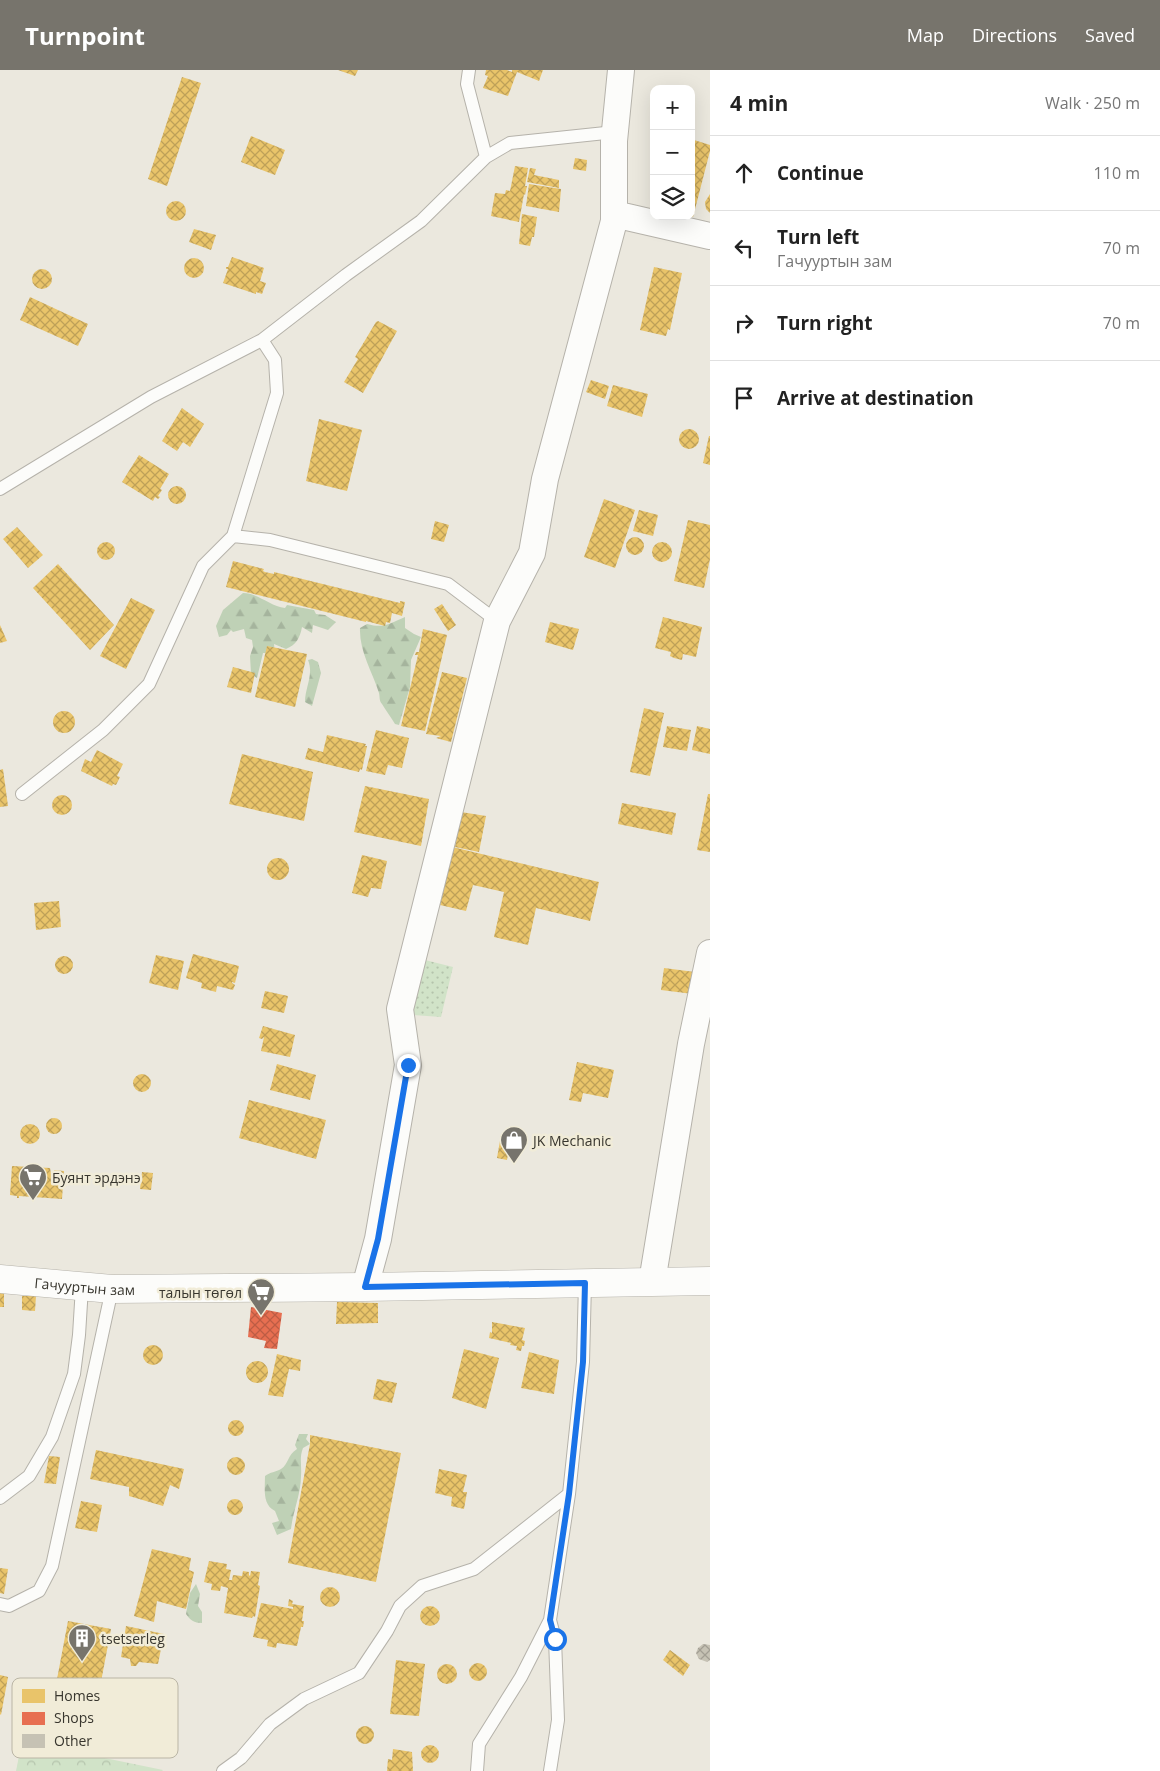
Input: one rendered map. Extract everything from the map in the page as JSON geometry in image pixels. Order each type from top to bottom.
[{"type":"main road","name":"Гачууртын зам","points":[[0,1279],[112,1289],[365,1287],[710,1280]]},
{"type":"street","points":[[365,1287],[378,1239],[408,1065],[400,1009],[497,621],[532,553],[545,479],[614,221],[615,132],[621,70]]},
{"type":"street","points":[[614,214],[710,236]]},
{"type":"street","points":[[652,1282],[691,1044],[710,953]]},
{"type":"lane","points":[[469,70],[467,84],[486,157]]},
{"type":"lane","points":[[0,489],[151,397],[262,340],[346,275],[421,221],[486,157],[510,143],[615,132]]},
{"type":"lane","points":[[22,794],[103,730],[149,684],[203,566],[234,536],[277,393],[274,360],[262,340]]},
{"type":"lane","points":[[234,536],[270,540],[448,584],[497,621]]},
{"type":"lane","points":[[477,1771],[479,1744],[521,1677],[550,1620],[569,1494],[583,1362],[585,1283]]},
{"type":"lane","points":[[0,1498],[29,1476],[52,1437],[74,1374],[82,1287]]},
{"type":"lane","points":[[0,1604],[9,1606],[39,1591],[52,1566],[112,1289]]},
{"type":"lane","points":[[223,1771],[241,1758],[270,1724],[304,1700],[359,1673],[387,1631],[400,1606],[422,1586],[474,1568],[569,1494]]},
{"type":"lane","points":[[550,1620],[555,1639],[558,1720],[550,1771]]},
{"type":"green space","points":[[243,593],[254,595],[280,607],[285,608],[287,605],[314,610],[316,614],[325,615],[336,622],[328,630],[313,625],[312,633],[302,627],[297,641],[286,649],[274,644],[275,653],[263,653],[257,678],[251,674],[250,656],[253,647],[252,640],[246,638],[244,629],[233,632],[231,630],[227,635],[219,637],[216,626],[223,610]]},
{"type":"green space","points":[[405,617],[405,628],[421,637],[411,660],[410,687],[399,725],[395,724],[380,702],[379,693],[364,653],[360,628],[367,624],[387,625]]},
{"type":"green space","points":[[312,659],[318,662],[321,673],[312,706],[305,702],[305,697],[310,676],[308,660]]},
{"type":"green space","points":[[425,960],[453,967],[441,1017],[413,1015],[413,1007]]},
{"type":"green space","points":[[299,1434],[308,1434],[306,1439],[310,1444],[303,1448],[302,1452],[301,1483],[291,1529],[277,1535],[272,1523],[279,1521],[275,1511],[268,1505],[266,1500],[265,1476],[284,1467],[291,1454],[297,1449],[295,1445]]},
{"type":"green space","points":[[196,1584],[200,1594],[198,1606],[202,1612],[202,1623],[192,1621],[186,1614],[190,1593]]},
{"type":"green space","points":[[19,1758],[105,1758],[163,1770],[162,1771],[16,1771]]},
{"type":"building: Homes","points":[[338,70],[358,70],[355,76]]},
{"type":"building: Homes","points":[[486,70],[507,70],[512,72],[512,70],[543,70],[539,81],[517,72],[508,96],[483,88],[488,76],[485,75]]},
{"type":"building: Homes","points":[[182,77],[201,83],[167,186],[148,179]]},
{"type":"building: Homes","points":[[251,136],[285,150],[275,175],[241,162]]},
{"type":"building: Homes","points":[[695,140],[710,145],[695,209]]},
{"type":"building: Homes","points":[[575,158],[587,160],[586,171],[573,169]]},
{"type":"building: Homes","points":[[515,166],[528,168],[525,186],[527,186],[519,222],[491,216],[495,193],[505,194],[506,190],[510,191]]},
{"type":"building: Homes","points":[[530,168],[536,169],[534,175],[559,180],[559,188],[527,182]]},
{"type":"building: Homes","points":[[529,184],[561,189],[559,212],[526,206]]},
{"type":"building: Homes","points":[[710,194],[710,213],[706,209],[705,202]]},
{"type":"building: Homes","points":[[176,201],[183,204],[186,211],[183,218],[176,221],[169,218],[166,211],[169,204]]},
{"type":"building: Homes","points":[[522,214],[537,217],[534,237],[532,237],[530,246],[519,244]]},
{"type":"building: Homes","points":[[194,229],[216,235],[211,250],[189,242]]},
{"type":"building: Homes","points":[[232,257],[264,268],[260,281],[266,283],[262,294],[256,292],[256,294],[223,283],[228,269],[226,267],[228,267]]},
{"type":"building: Homes","points":[[194,258],[201,261],[204,268],[201,275],[194,278],[187,275],[184,268],[187,261]]},
{"type":"building: Homes","points":[[654,267],[682,273],[670,330],[668,329],[666,336],[640,330]]},
{"type":"building: Homes","points":[[42,269],[49,272],[52,279],[49,286],[42,289],[35,286],[32,279],[35,272]]},
{"type":"building: Homes","points":[[30,297],[88,324],[78,346],[20,320]]},
{"type":"building: Homes","points":[[378,321],[397,331],[363,393],[344,382],[358,359],[355,357]]},
{"type":"building: Homes","points":[[591,380],[609,386],[605,399],[586,392]]},
{"type":"building: Homes","points":[[613,385],[648,394],[642,417],[607,406]]},
{"type":"building: Homes","points":[[182,408],[204,424],[190,447],[183,442],[177,451],[162,441]]},
{"type":"building: Homes","points":[[319,419],[362,430],[347,491],[306,481]]},
{"type":"building: Homes","points":[[689,429],[696,432],[699,439],[696,446],[689,449],[682,446],[679,439],[682,432]]},
{"type":"building: Homes","points":[[710,436],[710,465],[703,463]]},
{"type":"building: Homes","points":[[139,455],[169,474],[160,489],[162,490],[158,496],[160,497],[158,499],[155,497],[153,501],[122,482]]},
{"type":"building: Homes","points":[[177,486],[183,489],[186,495],[183,501],[177,504],[171,501],[168,495],[171,489]]},
{"type":"building: Homes","points":[[604,499],[635,510],[615,568],[584,557]]},
{"type":"building: Homes","points":[[639,510],[658,515],[653,536],[633,531]]},
{"type":"building: Homes","points":[[688,520],[710,525],[710,559],[704,588],[674,581]]},
{"type":"building: Homes","points":[[435,521],[449,525],[444,542],[431,539]]},
{"type":"building: Homes","points":[[17,527],[43,555],[28,568],[3,539]]},
{"type":"building: Homes","points":[[635,537],[641,540],[644,546],[641,552],[635,555],[629,552],[626,546],[629,540]]},
{"type":"building: Homes","points":[[106,542],[112,545],[115,551],[112,557],[106,560],[100,557],[97,551],[100,545]]},
{"type":"building: Homes","points":[[662,542],[669,545],[672,552],[669,559],[662,562],[655,559],[652,552],[655,545]]},
{"type":"building: Homes","points":[[233,561],[264,569],[263,571],[265,572],[274,574],[274,572],[400,603],[400,601],[405,602],[402,616],[392,613],[390,623],[386,622],[385,626],[226,587]]},
{"type":"building: Homes","points":[[58,564],[114,625],[90,650],[33,588]]},
{"type":"building: Homes","points":[[131,598],[155,610],[126,669],[100,656]]},
{"type":"building: Homes","points":[[442,604],[456,625],[448,631],[434,609]]},
{"type":"building: Homes","points":[[663,617],[702,627],[696,657],[683,654],[682,660],[670,656],[671,652],[655,648]]},
{"type":"building: Homes","points":[[550,622],[579,629],[573,650],[545,642]]},
{"type":"building: Homes","points":[[0,625],[7,641],[0,643]]},
{"type":"building: Homes","points":[[423,629],[447,635],[425,731],[401,726],[418,655],[415,655],[416,652],[419,652]]},
{"type":"building: Homes","points":[[267,646],[307,654],[295,707],[255,697]]},
{"type":"building: Homes","points":[[233,667],[255,673],[251,693],[227,687]]},
{"type":"building: Homes","points":[[442,672],[467,678],[451,742],[436,738],[441,736],[426,734]]},
{"type":"building: Homes","points":[[644,708],[664,713],[650,776],[630,772]]},
{"type":"building: Homes","points":[[64,711],[72,714],[75,722],[72,730],[64,733],[56,730],[53,722],[56,714]]},
{"type":"building: Homes","points":[[667,726],[691,730],[687,751],[663,747]]},
{"type":"building: Homes","points":[[697,726],[710,729],[710,754],[692,750]]},
{"type":"building: Homes","points":[[376,730],[409,738],[402,768],[388,765],[385,775],[366,771]]},
{"type":"building: Homes","points":[[327,735],[366,744],[362,770],[360,769],[359,772],[305,759],[308,748],[323,752]]},
{"type":"building: Homes","points":[[97,750],[123,764],[117,776],[120,777],[116,785],[113,784],[112,786],[81,771],[85,759],[91,762]]},
{"type":"building: Homes","points":[[242,754],[313,772],[304,821],[229,804]]},
{"type":"building: Homes","points":[[3,769],[8,806],[0,807],[0,770]]},
{"type":"building: Homes","points":[[365,786],[429,799],[421,846],[354,832]]},
{"type":"building: Homes","points":[[708,794],[710,794],[710,852],[697,850]]},
{"type":"building: Homes","points":[[62,795],[69,798],[72,805],[69,812],[62,815],[55,812],[52,805],[55,798]]},
{"type":"building: Homes","points":[[622,803],[676,813],[672,835],[618,824]]},
{"type":"building: Homes","points":[[461,812],[486,816],[479,852],[455,847]]},
{"type":"building: Homes","points":[[448,846],[599,882],[590,921],[536,908],[528,945],[494,937],[504,892],[473,885],[466,911],[440,905],[444,887],[438,887]]},
{"type":"building: Homes","points":[[362,855],[387,861],[381,889],[371,888],[368,897],[352,893]]},
{"type":"building: Homes","points":[[278,858],[286,861],[289,869],[286,877],[278,880],[270,877],[267,869],[270,861]]},
{"type":"building: Homes","points":[[59,901],[61,927],[36,930],[34,903]]},
{"type":"building: Homes","points":[[193,954],[239,966],[235,983],[232,982],[235,985],[233,990],[217,986],[216,992],[201,988],[202,983],[186,978]]},
{"type":"building: Homes","points":[[156,955],[184,961],[178,990],[149,983]]},
{"type":"building: Homes","points":[[60,956],[68,956],[73,961],[71,972],[60,974],[55,969],[55,961]]},
{"type":"building: Homes","points":[[664,968],[695,972],[693,994],[661,990]]},
{"type":"building: Homes","points":[[265,991],[288,996],[284,1013],[261,1008]]},
{"type":"building: Homes","points":[[263,1026],[295,1035],[290,1057],[261,1051],[264,1037],[262,1039],[259,1038]]},
{"type":"building: Homes","points":[[577,1062],[614,1070],[608,1098],[583,1093],[581,1102],[569,1100]]},
{"type":"building: Homes","points":[[277,1064],[316,1075],[310,1100],[270,1090]]},
{"type":"building: Homes","points":[[138,1074],[146,1074],[151,1079],[149,1090],[138,1092],[133,1087],[133,1079]]},
{"type":"building: Homes","points":[[249,1100],[326,1120],[316,1159],[239,1138]]},
{"type":"building: Homes","points":[[54,1118],[62,1126],[54,1134],[46,1126]]},
{"type":"building: Homes","points":[[30,1124],[37,1127],[40,1134],[37,1141],[30,1144],[23,1141],[20,1134],[23,1127]]},
{"type":"building: Homes","points":[[501,1135],[511,1137],[507,1160],[497,1158]]},
{"type":"building: Homes","points":[[12,1166],[50,1168],[51,1174],[54,1174],[54,1170],[64,1171],[62,1199],[19,1196],[17,1198],[17,1196],[10,1195]]},
{"type":"building: Homes","points":[[142,1172],[153,1173],[151,1190],[140,1189]]},
{"type":"building: Homes","points":[[0,1289],[4,1289],[4,1307],[0,1307]]},
{"type":"building: Homes","points":[[22,1296],[36,1296],[35,1311],[22,1310]]},
{"type":"building: Homes","points":[[337,1302],[378,1303],[378,1323],[336,1324]]},
{"type":"building: Homes","points":[[492,1322],[525,1328],[522,1340],[525,1341],[521,1351],[516,1350],[517,1346],[510,1345],[511,1343],[489,1338],[490,1332],[492,1333]]},
{"type":"building: Homes","points":[[153,1345],[160,1348],[163,1355],[160,1362],[153,1365],[146,1362],[143,1355],[146,1348]]},
{"type":"building: Homes","points":[[464,1349],[499,1358],[486,1409],[452,1398]]},
{"type":"building: Homes","points":[[529,1352],[559,1360],[554,1394],[521,1388]]},
{"type":"building: Homes","points":[[277,1354],[301,1360],[300,1371],[289,1369],[283,1397],[268,1395]]},
{"type":"building: Homes","points":[[257,1361],[267,1368],[268,1372],[261,1382],[257,1383],[247,1376],[246,1372],[253,1362]]},
{"type":"building: Homes","points":[[377,1379],[397,1383],[392,1403],[373,1399]]},
{"type":"building: Homes","points":[[236,1420],[242,1422],[244,1428],[242,1434],[236,1436],[230,1434],[228,1428],[230,1422]]},
{"type":"building: Homes","points":[[310,1435],[401,1453],[376,1582],[288,1563],[310,1444]]},
{"type":"building: Homes","points":[[96,1450],[184,1469],[179,1489],[170,1485],[163,1506],[129,1496],[129,1487],[90,1479]]},
{"type":"building: Homes","points":[[49,1456],[60,1457],[56,1484],[44,1483]]},
{"type":"building: Homes","points":[[236,1457],[242,1460],[245,1466],[242,1472],[236,1475],[230,1472],[227,1466],[230,1460]]},
{"type":"building: Homes","points":[[439,1469],[467,1475],[463,1492],[467,1492],[464,1509],[451,1506],[452,1497],[435,1493]]},
{"type":"building: Homes","points":[[232,1499],[238,1499],[243,1504],[241,1513],[232,1515],[227,1510],[227,1504]]},
{"type":"building: Homes","points":[[81,1501],[102,1505],[97,1532],[75,1528]]},
{"type":"building: Homes","points":[[152,1549],[191,1558],[189,1570],[194,1572],[186,1609],[157,1601],[154,1622],[134,1616]]},
{"type":"building: Homes","points":[[209,1561],[227,1564],[226,1569],[231,1570],[229,1580],[232,1580],[233,1575],[242,1576],[243,1571],[249,1572],[250,1576],[251,1571],[260,1572],[258,1585],[260,1586],[255,1617],[224,1613],[228,1588],[221,1586],[220,1591],[211,1590],[212,1584],[204,1582]]},
{"type":"building: Homes","points":[[0,1568],[8,1569],[4,1594],[0,1593]]},
{"type":"building: Homes","points":[[330,1587],[337,1590],[340,1597],[337,1604],[330,1607],[323,1604],[320,1597],[323,1590]]},
{"type":"building: Homes","points":[[289,1599],[293,1601],[292,1604],[304,1606],[303,1627],[301,1627],[297,1646],[277,1643],[276,1648],[267,1646],[268,1640],[253,1637],[261,1603],[293,1609],[293,1607],[288,1606]]},
{"type":"building: Homes","points":[[430,1606],[437,1609],[440,1616],[437,1623],[430,1626],[423,1623],[420,1616],[423,1609]]},
{"type":"building: Homes","name":"tsetserleg","points":[[68,1621],[111,1629],[102,1678],[57,1678]]},
{"type":"building: Homes","points":[[126,1626],[164,1634],[158,1664],[139,1662],[136,1666],[131,1666],[130,1659],[121,1657]]},
{"type":"building: Homes","points":[[670,1650],[690,1665],[683,1676],[663,1660]]},
{"type":"building: Homes","points":[[396,1660],[425,1664],[419,1716],[390,1714]]},
{"type":"building: Homes","points":[[478,1663],[484,1666],[487,1672],[484,1678],[478,1681],[472,1678],[469,1672],[472,1666]]},
{"type":"building: Homes","points":[[447,1664],[454,1667],[457,1674],[454,1681],[447,1684],[440,1681],[437,1674],[440,1667]]},
{"type":"building: Homes","points":[[0,1675],[8,1677],[1,1715],[0,1714]]},
{"type":"building: Homes","points":[[365,1726],[371,1729],[374,1735],[371,1741],[365,1744],[359,1741],[356,1735],[359,1729]]},
{"type":"building: Homes","points":[[426,1745],[434,1745],[439,1750],[437,1761],[426,1763],[421,1758],[421,1750]]},
{"type":"building: Homes","points":[[393,1749],[412,1752],[413,1771],[387,1771],[388,1759],[392,1760]]},
{"type":"building: Shops","points":[[251,1307],[282,1313],[277,1349],[264,1348],[266,1341],[248,1337]]},
{"type":"building: Other","points":[[703,1644],[710,1645],[710,1660],[707,1662],[699,1659],[696,1653]]},
{"type":"place","name":"JK Mechanic","points":[[514,1164]]},
{"type":"place","name":"Буянт эрдэнэ","points":[[33,1201]]},
{"type":"place","name":"талын төгөл","points":[[261,1316]]},
{"type":"place","name":"tsetserleg","points":[[82,1662]]},
{"type":"route","points":[[408,1065],[378,1239],[365,1287],[585,1283],[583,1362],[569,1494],[550,1620],[555,1639]]}]
